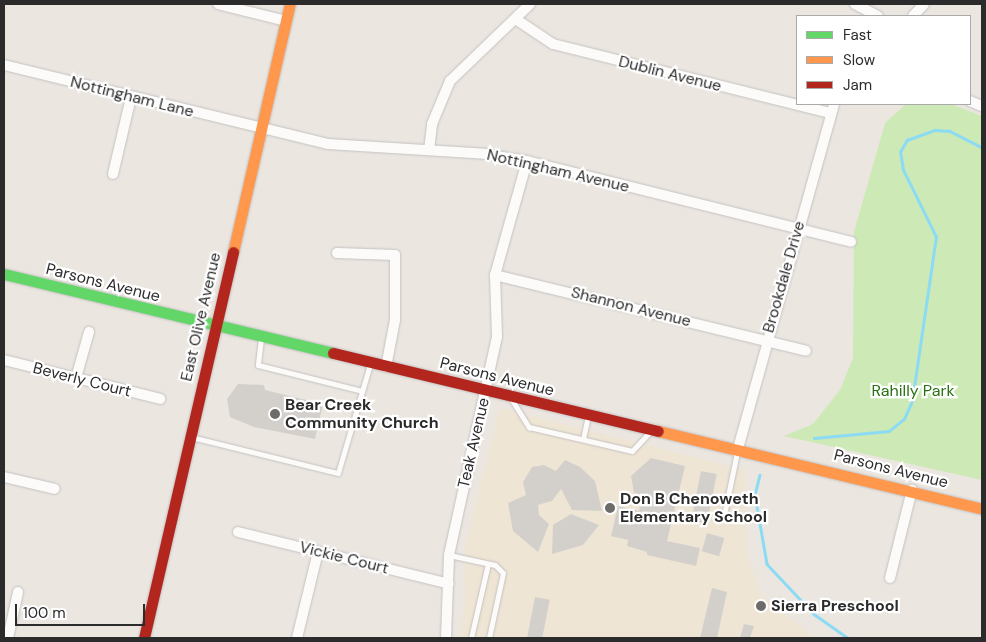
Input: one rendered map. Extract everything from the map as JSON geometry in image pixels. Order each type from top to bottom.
[{"type":"street","points":[[218,4],[286,20]]},
{"type":"street","name":"East Olive Avenue","points":[[144,638],[290,4]]},
{"type":"street","points":[[429,150],[432,124],[450,82],[462,66],[517,20],[530,4]]},
{"type":"street","points":[[855,4],[876,15]]},
{"type":"street","points":[[914,15],[924,4]]},
{"type":"street","name":"Dublin Avenue","points":[[517,20],[553,44],[796,100]]},
{"type":"street","name":"Nottingham Lane","points":[[4,68],[261,128]]},
{"type":"street","points":[[113,174],[131,97]]},
{"type":"street","name":"Dublin Avenue","points":[[819,105],[832,108]]},
{"type":"street","name":"Brookdale Drive","points":[[737,452],[766,341],[832,108]]},
{"type":"street","name":"Nottingham Avenue","points":[[261,128],[354,148],[429,150],[527,161],[851,242]]},
{"type":"street","name":"Teak Avenue","points":[[446,638],[449,555],[486,391],[496,336],[495,275],[527,161]]},
{"type":"street","points":[[337,253],[395,255],[395,320],[386,367]]},
{"type":"street","name":"Parsons Avenue","points":[[4,274],[261,339],[370,363],[650,432],[912,490],[982,509]]},
{"type":"street","name":"Shannon Avenue","points":[[495,275],[806,351]]},
{"type":"street","points":[[76,378],[89,332]]},
{"type":"street","name":"Beverly Court","points":[[4,360],[160,399]]},
{"type":"street","points":[[4,477],[55,489]]},
{"type":"street","points":[[890,578],[912,490]]},
{"type":"street","name":"Vickie Court","points":[[238,532],[449,584]]},
{"type":"street","points":[[298,638],[318,552]]},
{"type":"street","points":[[8,638],[18,592]]},
{"type":"lane","points":[[261,339],[258,364],[362,391]]},
{"type":"lane","points":[[190,437],[338,473],[370,363]]},
{"type":"lane","points":[[510,397],[529,427],[632,451],[650,432]]},
{"type":"lane","points":[[583,440],[588,416]]},
{"type":"lane","points":[[724,515],[737,452]]},
{"type":"lane","points":[[449,555],[488,564],[500,569],[503,582],[490,638]]},
{"type":"lane","points":[[471,638],[488,564]]},
{"type":"shaded area","name":"Don B Chenoweth Elementary School","points":[[500,408],[745,470],[747,553],[761,595],[815,638],[459,638],[465,603],[465,547]]},
{"type":"green space","name":"Rahilly Park","points":[[905,105],[954,105],[982,116],[982,480],[784,436],[813,424],[840,390],[853,358],[854,232],[885,123]]},
{"type":"building","name":"Bear Creek Community Church","points":[[238,384],[264,385],[265,390],[323,404],[315,439],[254,427],[230,417],[227,399]]},
{"type":"building","points":[[651,458],[685,466],[667,541],[700,548],[696,566],[647,555],[647,552],[627,546],[628,540],[611,536],[618,506],[639,511],[642,495],[634,493],[631,476]]},
{"type":"building","points":[[565,460],[580,467],[595,481],[602,511],[572,510],[561,489],[552,501],[538,505],[539,515],[549,524],[538,552],[513,531],[508,503],[526,495],[523,482],[532,467],[544,465],[556,471]]},
{"type":"building","points":[[701,471],[717,474],[707,524],[691,521]]},
{"type":"building","points":[[571,514],[599,525],[583,545],[552,554],[553,525]]},
{"type":"building","points":[[707,533],[724,538],[719,556],[702,551]]},
{"type":"building","points":[[712,588],[727,592],[717,638],[700,638]]},
{"type":"building","points":[[535,597],[550,600],[542,638],[527,638]]},
{"type":"building","points":[[744,624],[754,626],[750,638],[740,638]]},
{"type":"waterway","points":[[814,438],[889,431],[904,419],[912,401],[936,237],[903,170],[900,152],[907,140],[935,130],[950,131],[982,147]]},
{"type":"waterway","points":[[760,475],[755,495],[767,564],[814,614],[848,638]]},
{"type":"traffic: fast","points":[[4,274],[333,353]]},
{"type":"traffic: slow","points":[[233,252],[290,4]]},
{"type":"traffic: slow","points":[[658,431],[982,509]]},
{"type":"traffic: jam","points":[[144,638],[233,252]]},
{"type":"traffic: jam","points":[[333,353],[658,431]]},
{"type":"place","name":"Bear Creek Community Church","points":[[275,414]]},
{"type":"place","name":"Don B Chenoweth Elementary School","points":[[610,508]]},
{"type":"place","name":"Sierra Preschool","points":[[761,606]]}]
